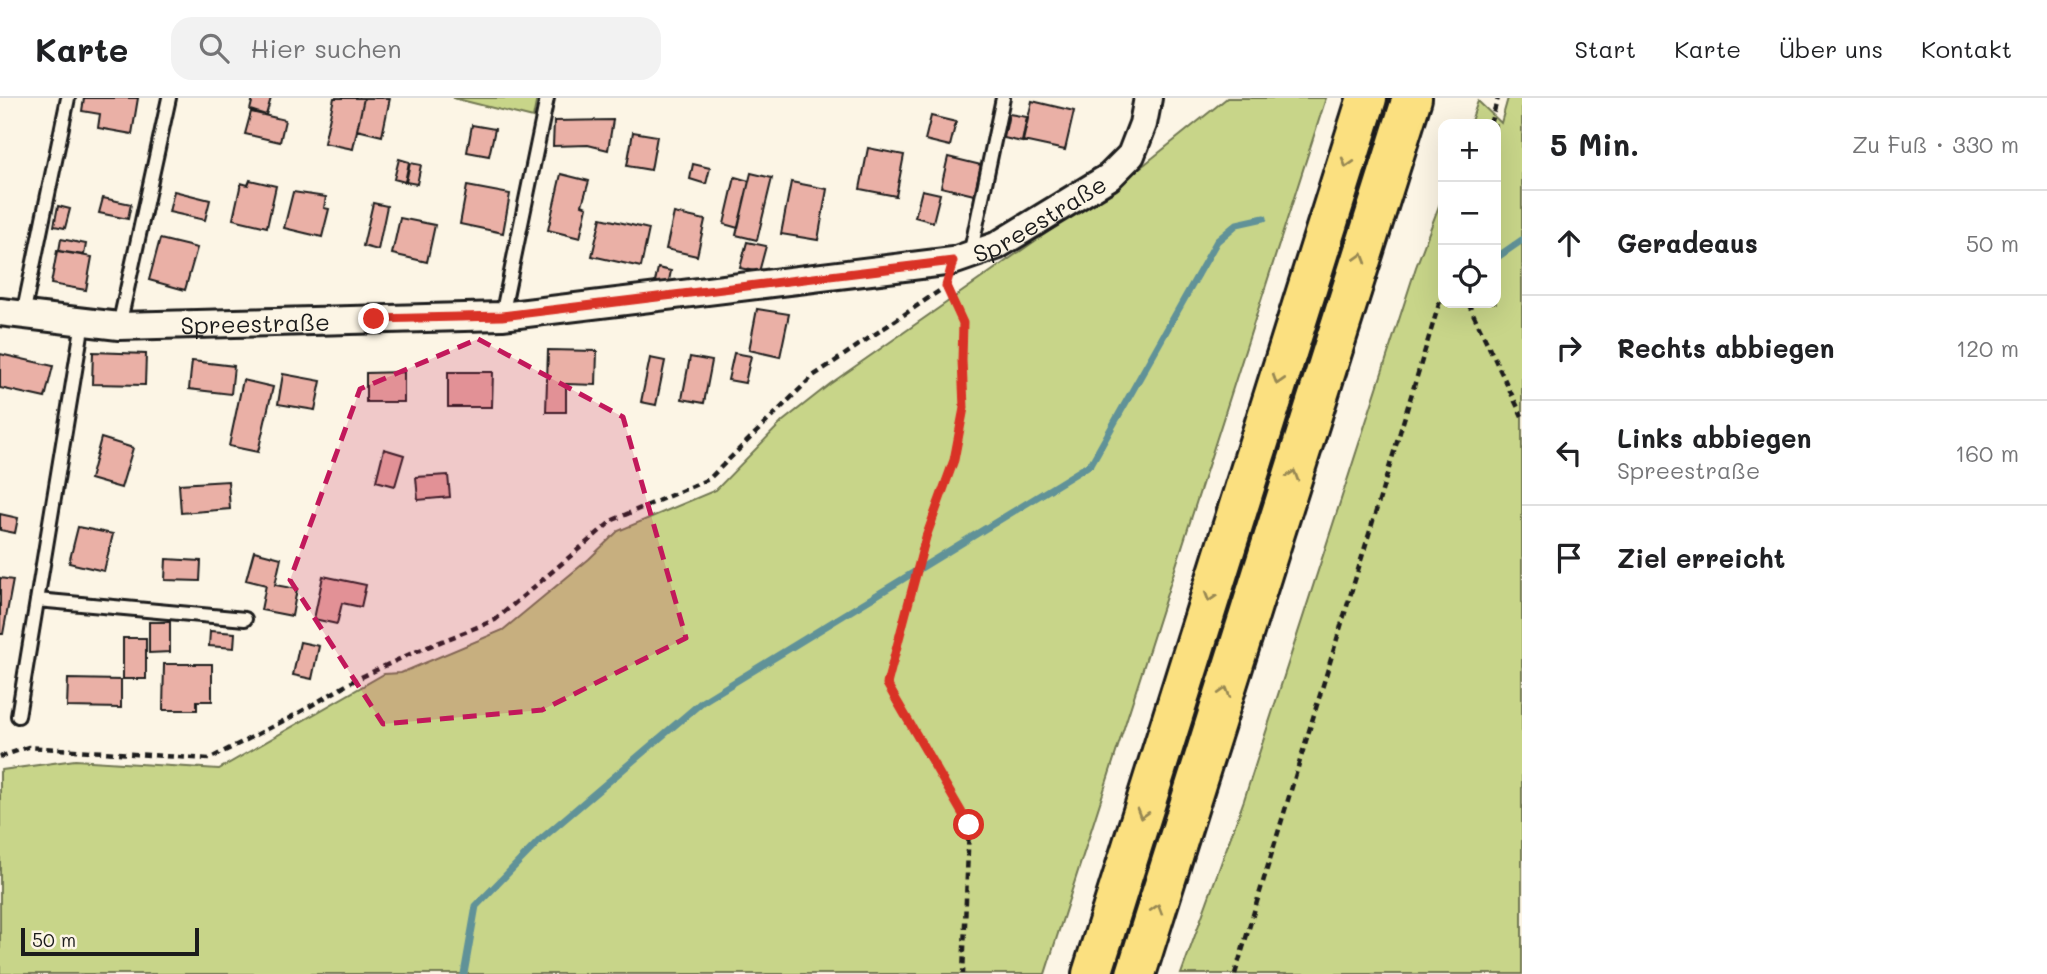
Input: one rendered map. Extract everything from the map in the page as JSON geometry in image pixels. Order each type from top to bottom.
[{"type":"highway","points":[[1091,974],[1367,98]]},
{"type":"highway","points":[[1136,974],[1412,98]]},
{"type":"street","name":"Spreestraße","points":[[11,314],[119,326],[502,316],[956,267],[996,246],[1109,177],[1131,155],[1143,124],[1148,98]]},
{"type":"lane","points":[[11,314],[68,98]]},
{"type":"lane","points":[[119,326],[169,98]]},
{"type":"lane","points":[[502,316],[547,98]]},
{"type":"lane","points":[[956,267],[1003,98]]},
{"type":"lane","points":[[18,716],[83,322]]},
{"type":"lane","points":[[37,600],[245,620]]},
{"type":"path","points":[[1492,119],[1498,98]]},
{"type":"path","points":[[0,757],[28,747],[209,759],[295,715],[355,680],[410,654],[495,620],[613,520],[709,479],[813,376],[956,267]]},
{"type":"path","points":[[956,267],[963,323],[964,408],[954,460],[926,537],[887,684],[969,825],[963,974]]},
{"type":"path","points":[[1235,974],[1438,307]]},
{"type":"path","points":[[1470,308],[1522,416]]},
{"type":"highlighted area","points":[[478,339],[623,417],[686,638],[542,710],[383,724],[290,580],[360,389]]},
{"type":"green space","points":[[453,98],[537,98],[533,118]]},
{"type":"green space","points":[[1227,98],[1326,98],[1045,974],[0,974],[2,770],[75,760],[219,769],[384,674],[401,673],[503,630],[589,559],[618,531],[716,490],[783,421],[830,384],[1145,164]]},
{"type":"green space","points":[[1508,98],[1522,98],[1522,974],[1181,974],[1244,800],[1416,267],[1438,208],[1438,308],[1501,308],[1501,123]]},
{"type":"green space","points":[[1478,101],[1497,119],[1472,119]]},
{"type":"building","points":[[84,98],[138,98],[132,134],[98,128],[100,114],[82,111]]},
{"type":"building","points":[[253,98],[271,98],[266,115],[250,110]]},
{"type":"building","points":[[334,98],[364,98],[353,149],[324,143]]},
{"type":"building","points":[[364,98],[390,98],[382,136],[357,130]]},
{"type":"building","points":[[1032,101],[1074,111],[1065,150],[1023,141]]},
{"type":"building","points":[[251,112],[285,120],[280,142],[245,134]]},
{"type":"building","points":[[1009,114],[1027,117],[1022,142],[1004,138]]},
{"type":"building","points":[[931,116],[956,122],[950,146],[925,140]]},
{"type":"building","points":[[613,120],[608,150],[588,145],[553,146],[554,121]]},
{"type":"building","points":[[472,125],[495,129],[489,156],[467,152]]},
{"type":"building","points":[[633,132],[657,136],[651,170],[627,166]]},
{"type":"building","points":[[868,148],[904,155],[896,196],[860,189]]},
{"type":"building","points":[[948,157],[981,165],[974,195],[941,187]]},
{"type":"building","points":[[399,159],[409,162],[405,182],[394,179]]},
{"type":"building","points":[[410,163],[421,165],[417,184],[406,182]]},
{"type":"building","points":[[693,164],[710,168],[706,184],[690,179]]},
{"type":"building","points":[[751,173],[772,178],[757,240],[736,235]]},
{"type":"building","points":[[561,174],[589,181],[582,205],[587,207],[580,238],[548,230]]},
{"type":"building","points":[[735,177],[749,181],[738,228],[724,224]]},
{"type":"building","points":[[250,180],[276,186],[267,227],[233,219],[241,183],[248,185]]},
{"type":"building","points":[[791,182],[827,189],[818,240],[781,234]]},
{"type":"building","points":[[467,186],[510,194],[503,233],[460,224]]},
{"type":"building","points":[[922,190],[940,194],[933,222],[915,217]]},
{"type":"building","points":[[174,191],[210,200],[205,220],[169,212]]},
{"type":"building","points":[[293,192],[326,197],[324,208],[329,209],[322,237],[284,228]]},
{"type":"building","points":[[103,198],[131,204],[128,219],[99,213]]},
{"type":"building","points":[[373,203],[387,206],[378,250],[363,246]]},
{"type":"building","points":[[58,206],[70,209],[65,228],[54,226]]},
{"type":"building","points":[[674,213],[705,220],[697,256],[666,249]]},
{"type":"building","points":[[400,218],[435,225],[427,262],[392,254]]},
{"type":"building","points":[[601,218],[649,229],[641,267],[592,256]]},
{"type":"building","points":[[61,239],[86,244],[84,255],[59,251]]},
{"type":"building","points":[[160,239],[197,248],[185,290],[149,280]]},
{"type":"building","points":[[747,242],[766,246],[759,272],[740,268]]},
{"type":"building","points":[[57,251],[92,257],[86,290],[51,284]]},
{"type":"building","points":[[658,268],[671,271],[668,285],[655,282]]},
{"type":"building","points":[[757,309],[789,314],[780,357],[749,350]]},
{"type":"building","points":[[548,350],[597,351],[596,385],[566,384],[566,412],[546,412]]},
{"type":"building","points":[[93,352],[146,354],[145,385],[92,384]]},
{"type":"building","points":[[734,353],[751,356],[745,383],[728,380]]},
{"type":"building","points":[[0,354],[53,366],[45,398],[0,388]]},
{"type":"building","points":[[690,357],[712,361],[704,403],[682,399]]},
{"type":"building","points":[[650,358],[665,361],[656,405],[641,402]]},
{"type":"building","points":[[192,361],[234,366],[231,394],[189,389]]},
{"type":"building","points":[[404,372],[404,402],[366,402],[366,373]]},
{"type":"building","points":[[448,372],[493,372],[492,407],[448,407]]},
{"type":"building","points":[[283,374],[321,381],[315,410],[278,404]]},
{"type":"building","points":[[243,380],[273,387],[258,452],[229,446]]},
{"type":"building","points":[[101,438],[133,448],[121,488],[90,479]]},
{"type":"building","points":[[384,449],[404,455],[395,486],[376,481]]},
{"type":"building","points":[[448,475],[450,497],[418,500],[416,477]]},
{"type":"building","points":[[228,481],[230,509],[181,513],[179,484]]},
{"type":"building","points":[[0,514],[18,518],[15,533],[0,530]]},
{"type":"building","points":[[78,527],[113,534],[104,571],[69,563]]},
{"type":"building","points":[[254,551],[281,558],[275,585],[297,589],[292,616],[261,610],[266,585],[246,580]]},
{"type":"building","points":[[166,559],[201,561],[200,581],[165,580]]},
{"type":"building","points":[[323,576],[366,585],[361,607],[342,603],[337,624],[314,619]]},
{"type":"building","points":[[0,578],[13,580],[3,634],[0,634]]},
{"type":"building","points":[[149,622],[170,622],[170,652],[149,653]]},
{"type":"building","points":[[210,631],[235,633],[234,648],[209,646]]},
{"type":"building","points":[[123,638],[146,638],[146,679],[123,679]]},
{"type":"building","points":[[300,642],[319,646],[312,679],[293,675]]},
{"type":"building","points":[[164,664],[212,664],[212,701],[197,701],[197,710],[163,710]]},
{"type":"building","points":[[68,679],[121,680],[121,708],[67,707]]},
{"type":"waterway","points":[[464,974],[476,906],[540,840],[702,702],[1091,464],[1217,241],[1237,224],[1264,218]]},
{"type":"waterway","points":[[1501,255],[1522,240]]},
{"type":"route","points":[[374,319],[502,316],[953,261],[946,286],[963,323],[964,408],[954,460],[926,537],[887,684],[969,825]]}]
